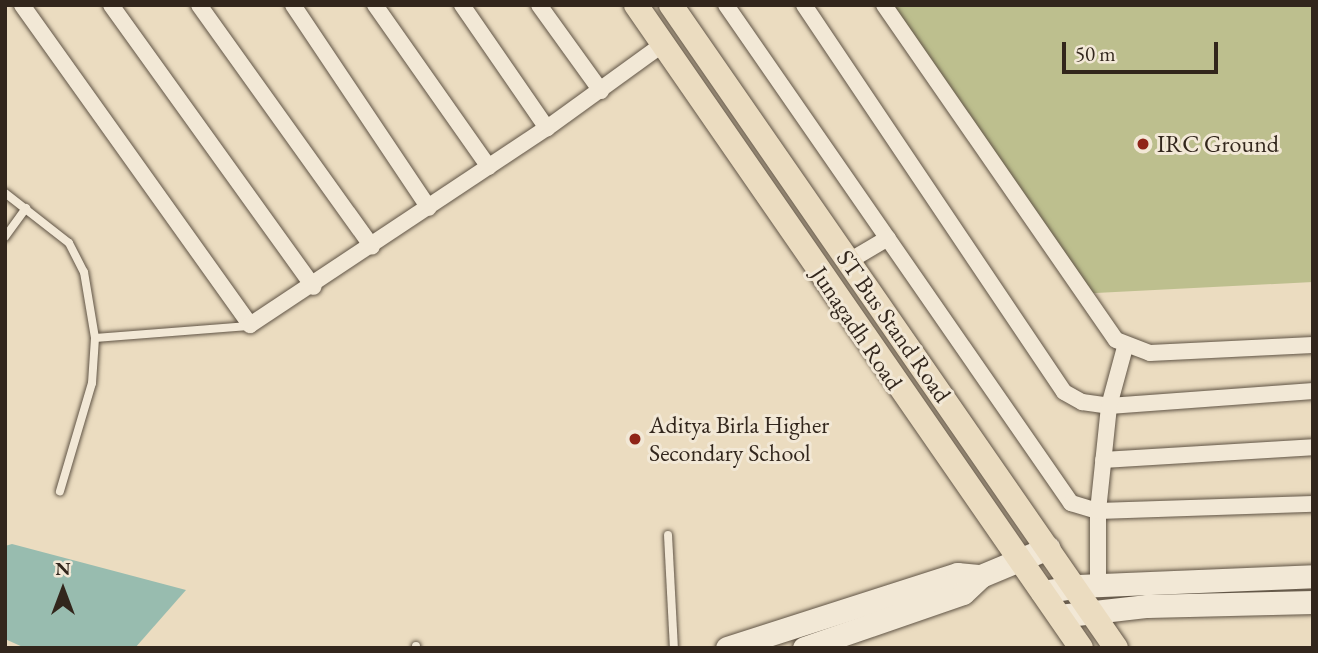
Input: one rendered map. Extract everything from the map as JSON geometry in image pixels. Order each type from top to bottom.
[{"type":"main road","name":"Junagadh Road","points":[[636,5],[1017,562],[1042,592],[1081,648]]},
{"type":"main road","name":"ST Bus Stand Road","points":[[671,5],[1048,548],[1088,585],[1093,611],[1116,648]]},
{"type":"street","points":[[22,5],[250,326],[314,287],[547,128],[663,44]]},
{"type":"street","points":[[111,5],[314,287]]},
{"type":"street","points":[[199,5],[372,247]]},
{"type":"street","points":[[293,5],[429,208]]},
{"type":"street","points":[[375,5],[489,167]]},
{"type":"street","points":[[461,5],[547,128]]},
{"type":"street","points":[[539,5],[601,91]]},
{"type":"street","points":[[726,5],[1071,503],[1098,512],[1313,504]]},
{"type":"street","points":[[804,5],[1056,383],[1082,402],[1109,406],[1313,391]]},
{"type":"street","points":[[884,5],[1125,346],[1150,354],[1313,345]]},
{"type":"street","points":[[849,261],[888,238]]},
{"type":"street","points":[[1088,585],[1109,406],[1125,346]]},
{"type":"street","points":[[1103,460],[1313,447]]},
{"type":"street","points":[[813,646],[963,593],[981,576],[1048,548]]},
{"type":"street","points":[[727,648],[957,574],[981,576]]},
{"type":"street","points":[[1042,592],[1088,585],[1313,576]]},
{"type":"street","points":[[1059,616],[1093,611],[1313,602]]},
{"type":"lane","points":[[5,193],[78,254],[95,338],[92,383],[60,491]]},
{"type":"lane","points":[[5,237],[26,208]]},
{"type":"lane","points":[[95,338],[250,326]]},
{"type":"lane","points":[[668,535],[674,648]]},
{"type":"green space","name":"IRC Ground","points":[[878,5],[1313,5],[1313,282],[1076,294]]},
{"type":"water","points":[[12,544],[186,590],[135,648],[25,648],[5,639],[5,546]]},
{"type":"place","name":"IRC Ground","points":[[1143,144]]},
{"type":"place","name":"Aditya Birla Higher Secondary School","points":[[635,439]]}]
